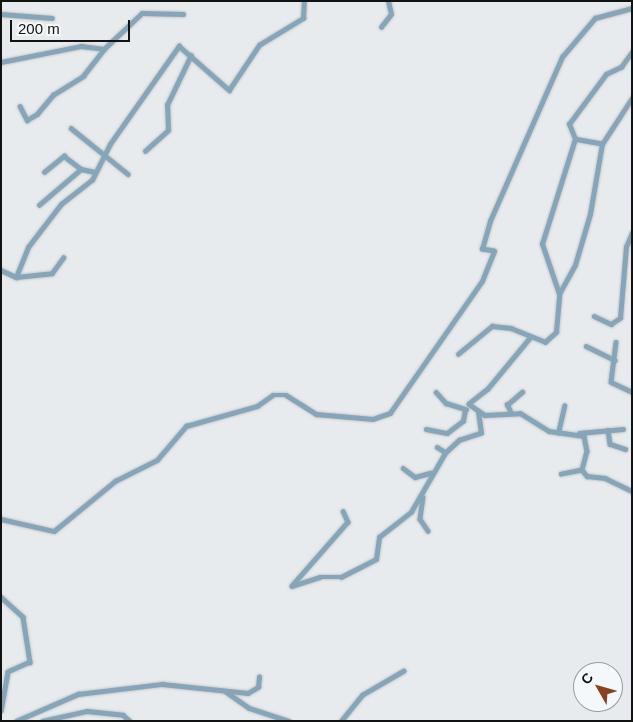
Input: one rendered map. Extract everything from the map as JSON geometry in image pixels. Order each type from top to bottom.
[{"type":"street","points":[[16,277],[28,246],[61,204],[92,180],[104,154],[179,46],[229,90],[259,45],[303,18],[304,1]]},
{"type":"street","points":[[381,26],[391,14],[388,1]]},
{"type":"street","points":[[1,519],[54,531],[115,481],[157,460],[186,426],[257,406],[273,396],[286,395],[316,414],[373,420],[390,413],[482,281],[494,251],[482,249],[490,221],[562,57],[595,18],[632,8]]},
{"type":"street","points":[[1,14],[52,18]]},
{"type":"street","points":[[20,106],[27,120],[37,114],[54,95],[83,76],[104,49],[142,14],[183,14]]},
{"type":"street","points":[[1,62],[81,46],[104,49]]},
{"type":"street","points":[[602,144],[575,139],[568,128],[571,119],[606,74],[622,67],[632,52]]},
{"type":"street","points":[[145,151],[168,130],[167,104],[191,55]]},
{"type":"street","points":[[458,354],[492,326],[545,342],[554,336],[559,294],[575,265],[590,214],[602,144],[632,98]]},
{"type":"street","points":[[71,128],[128,174]]},
{"type":"street","points":[[559,294],[542,244],[575,139]]},
{"type":"street","points":[[44,172],[64,156],[81,169],[95,172]]},
{"type":"street","points":[[39,205],[81,169]]},
{"type":"street","points":[[594,316],[611,324],[620,318],[630,237]]},
{"type":"street","points":[[1,270],[16,277],[57,271],[62,258]]},
{"type":"street","points":[[426,429],[447,433],[463,421],[465,410],[469,404],[488,389],[531,337]]},
{"type":"street","points":[[616,342],[611,382],[632,392]]},
{"type":"street","points":[[586,346],[615,360]]},
{"type":"street","points":[[436,392],[446,403],[465,410]]},
{"type":"street","points":[[510,411],[508,404],[522,392]]},
{"type":"street","points":[[469,404],[478,412],[497,416],[510,411],[558,433],[623,429]]},
{"type":"street","points":[[558,433],[564,406]]},
{"type":"street","points":[[428,531],[420,519],[424,493],[430,473],[445,452],[459,440],[480,433],[478,412]]},
{"type":"street","points":[[608,430],[610,444],[626,449]]},
{"type":"street","points":[[580,433],[587,452],[582,470]]},
{"type":"street","points":[[436,448],[445,452]]},
{"type":"street","points":[[403,468],[415,477],[430,473]]},
{"type":"street","points":[[561,474],[588,469]]},
{"type":"street","points":[[582,470],[587,476],[605,478],[632,491]]},
{"type":"street","points":[[343,511],[348,522],[292,586],[320,577],[341,577],[376,559],[379,537],[404,520],[424,493]]},
{"type":"street","points":[[1,597],[23,617],[30,662],[8,672],[1,710]]},
{"type":"street","points":[[341,721],[362,695],[403,671]]},
{"type":"street","points":[[16,721],[78,694],[162,684],[248,693],[258,687],[259,677]]},
{"type":"street","points":[[225,691],[249,708],[289,721]]},
{"type":"street","points":[[42,721],[87,711],[123,715],[130,721]]}]
